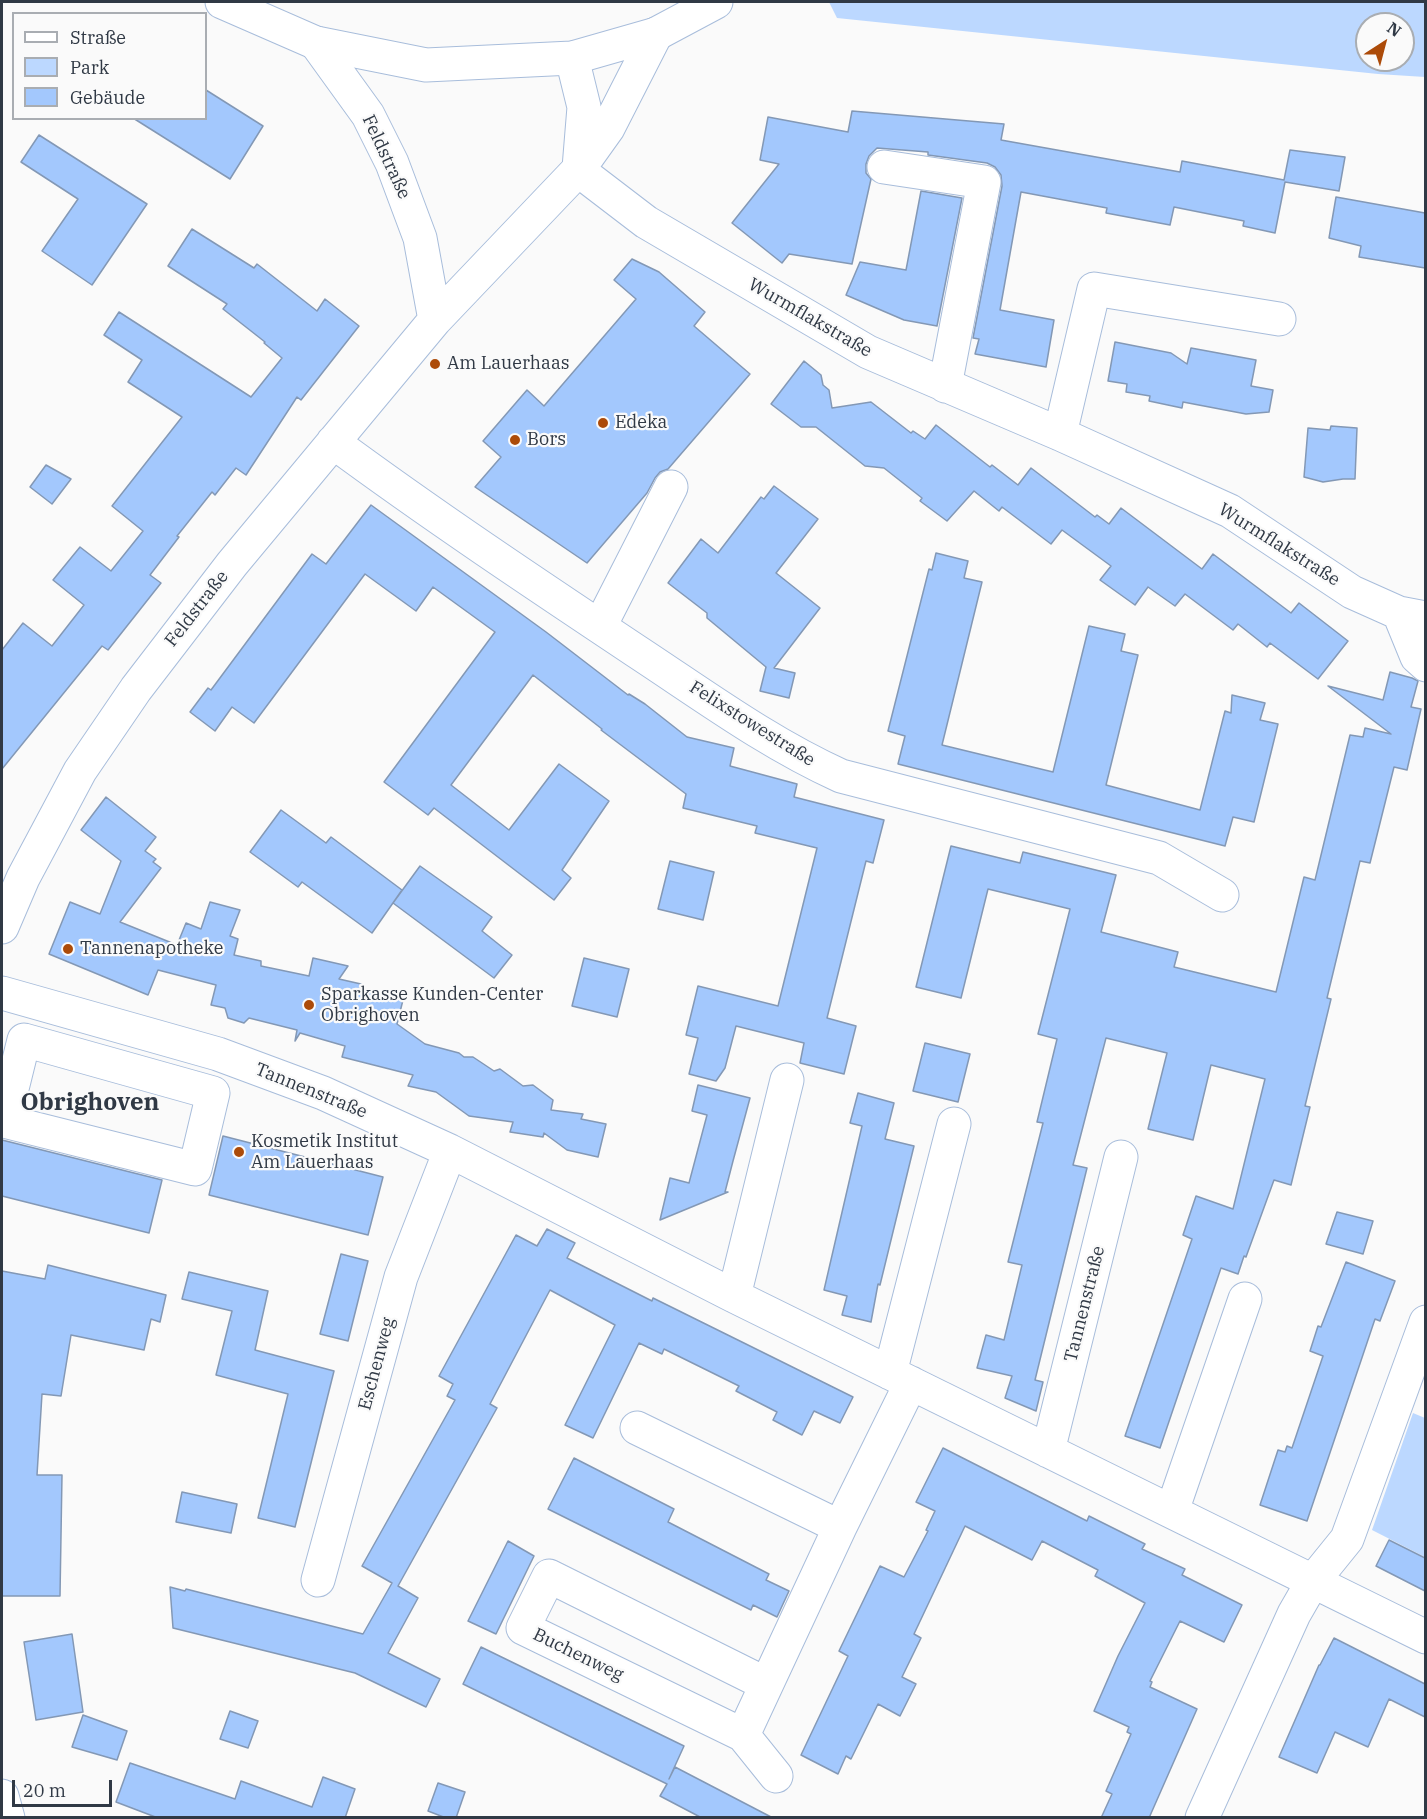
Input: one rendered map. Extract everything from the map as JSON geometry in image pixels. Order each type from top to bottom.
[{"type":"street","points":[[222,2],[316,43],[426,65],[572,58],[656,34],[716,2]]},
{"type":"street","name":"Feldstraße","points":[[2,927],[23,878],[80,771],[136,689],[232,564],[435,320],[578,170],[608,128],[656,34]]},
{"type":"street","name":"Feldstraße","points":[[316,43],[368,115],[392,163],[420,238],[435,320]]},
{"type":"street","points":[[572,58],[584,107],[578,170]]},
{"type":"street","points":[[884,167],[984,182],[945,386]]},
{"type":"street","name":"Wurmflakstraße","points":[[578,170],[646,222],[868,352],[1230,511],[1352,592],[1412,615],[1417,657],[1425,665]]},
{"type":"street","points":[[1059,434],[1094,289],[1279,319]]},
{"type":"street","name":"Felixstowestraße","points":[[333,442],[405,495],[771,740],[805,760],[832,772],[923,798],[1159,858],[1222,895]]},
{"type":"street","points":[[600,626],[671,486]]},
{"type":"street","name":"Tannenstraße","points":[[2,993],[218,1054],[323,1094],[450,1151],[734,1296],[1425,1636]]},
{"type":"street","points":[[24,1040],[213,1093],[195,1169],[4,1121],[24,1040]]},
{"type":"street","points":[[734,1296],[788,1080]]},
{"type":"street","points":[[742,1735],[840,1527],[901,1378],[954,1124]]},
{"type":"street","name":"Eschenweg","points":[[318,1580],[401,1277],[450,1151]]},
{"type":"street","name":"Tannenstraße","points":[[1048,1451],[1121,1157]]},
{"type":"street","points":[[1172,1511],[1245,1299]]},
{"type":"street","points":[[1202,1818],[1294,1614],[1313,1581],[1347,1539],[1425,1322]]},
{"type":"street","points":[[637,1428],[840,1527]]},
{"type":"street","name":"Buchenweg","points":[[766,1684],[549,1576],[522,1628],[742,1735],[776,1776]]},
{"type":"street","points":[[2,1796],[8,1818]]},
{"type":"green space","points":[[829,2],[1425,2],[1425,77],[1359,72],[1415,72],[1415,12],[1355,12],[1355,72],[837,18]]},
{"type":"green space","points":[[1413,1413],[1425,1418],[1425,1557],[1372,1530]]},
{"type":"building","points":[[207,91],[263,126],[230,179],[136,120],[207,120]]},
{"type":"building","points":[[852,111],[1004,124],[1001,140],[1180,172],[1182,161],[1284,180],[1290,150],[1345,157],[1339,191],[1285,182],[1275,233],[1243,226],[1244,221],[1174,207],[1170,225],[1106,213],[1107,208],[1021,192],[1000,310],[1054,320],[1046,367],[975,354],[979,339],[973,338],[1002,186],[1001,175],[995,167],[987,163],[928,155],[928,152],[877,148],[869,156],[866,164],[866,173],[871,179],[852,264],[789,254],[782,263],[732,223],[779,164],[760,160],[768,117],[848,132]]},
{"type":"building","points":[[39,135],[147,204],[92,285],[42,251],[78,199],[21,162]]},
{"type":"building","points":[[921,191],[962,198],[937,326],[904,320],[846,295],[860,262],[906,270]]},
{"type":"building","points":[[1336,197],[1425,213],[1425,268],[1359,257],[1361,246],[1329,238]]},
{"type":"building","points":[[192,229],[254,268],[257,264],[317,311],[325,299],[359,326],[301,400],[297,397],[246,475],[236,468],[215,495],[212,492],[150,575],[161,583],[108,650],[102,646],[2,769],[2,650],[23,623],[52,646],[84,605],[53,580],[80,547],[111,571],[143,531],[112,506],[182,417],[128,382],[142,360],[104,335],[119,312],[251,397],[282,358],[223,309],[227,304],[168,266]]},
{"type":"building","name":"Edeka","points":[[632,259],[659,272],[705,312],[694,326],[750,374],[668,469],[660,472],[647,493],[587,563],[475,487],[501,457],[483,441],[527,390],[544,406],[636,299],[614,280]]},
{"type":"building","points":[[1115,342],[1171,353],[1187,364],[1191,348],[1256,360],[1251,386],[1273,390],[1269,412],[1246,414],[1183,402],[1182,408],[1149,401],[1150,396],[1126,392],[1127,384],[1108,381]]},
{"type":"building","points":[[804,361],[821,375],[823,385],[829,390],[832,408],[871,402],[911,433],[913,431],[925,439],[936,425],[990,467],[992,465],[1018,485],[1031,468],[1095,517],[1097,515],[1109,524],[1121,508],[1202,569],[1213,554],[1291,613],[1299,603],[1348,641],[1318,679],[1270,643],[1267,647],[1238,624],[1233,630],[1185,594],[1175,606],[1148,587],[1135,605],[1100,580],[1111,566],[1062,530],[1051,544],[1002,507],[999,511],[974,491],[947,521],[920,501],[922,498],[884,468],[865,466],[816,427],[801,427],[771,404]]},
{"type":"building","points":[[1331,426],[1357,428],[1355,479],[1323,482],[1304,477],[1308,428],[1330,430]]},
{"type":"building","points":[[46,465],[71,479],[52,504],[30,487]]},
{"type":"building","points":[[774,486],[818,519],[776,573],[820,608],[774,668],[795,673],[789,698],[760,691],[766,667],[707,618],[707,613],[668,583],[701,539],[718,553],[761,497],[764,499]]},
{"type":"building","points":[[371,505],[687,737],[734,748],[730,766],[797,784],[794,797],[884,820],[873,863],[866,861],[827,1018],[856,1026],[844,1074],[800,1063],[804,1043],[736,1026],[725,1068],[716,1081],[689,1074],[698,1038],[686,1035],[698,986],[778,1006],[817,848],[755,833],[757,826],[683,808],[686,794],[533,675],[451,785],[509,830],[559,764],[609,801],[562,870],[571,878],[554,900],[434,808],[428,815],[384,782],[495,632],[433,587],[416,611],[365,574],[254,723],[232,707],[215,731],[190,712],[208,688],[211,690],[312,554],[326,564]]},
{"type":"building","points":[[936,553],[968,561],[964,578],[982,582],[942,745],[1053,772],[1089,626],[1125,634],[1121,651],[1138,655],[1106,785],[1200,810],[1225,711],[1231,713],[1232,695],[1265,703],[1260,720],[1278,724],[1254,822],[1233,817],[1225,846],[898,764],[905,736],[888,731],[929,569],[932,570]]},
{"type":"building","points":[[1390,672],[1418,681],[1411,707],[1421,709],[1407,770],[1394,767],[1370,863],[1360,861],[1327,998],[1331,999],[1305,1106],[1310,1107],[1291,1185],[1274,1180],[1238,1274],[1221,1268],[1160,1448],[1125,1436],[1192,1239],[1183,1235],[1196,1196],[1233,1209],[1265,1079],[1211,1065],[1193,1140],[1148,1129],[1167,1053],[1106,1038],[1073,1165],[1087,1168],[1035,1380],[1043,1382],[1036,1411],[1005,1398],[1012,1376],[977,1368],[986,1335],[1004,1340],[1022,1265],[1008,1262],[1043,1123],[1037,1122],[1057,1039],[1038,1034],[1070,909],[988,889],[961,998],[916,987],[951,846],[1020,863],[1023,852],[1116,875],[1101,932],[1178,952],[1174,967],[1276,992],[1304,877],[1315,880],[1350,735],[1363,737],[1365,728],[1391,734],[1328,686],[1383,700]]},
{"type":"building","points":[[106,797],[156,837],[145,851],[156,859],[153,862],[161,868],[120,922],[177,945],[186,923],[201,929],[210,902],[240,910],[230,936],[238,939],[234,955],[261,961],[261,966],[309,976],[313,958],[348,966],[339,979],[361,984],[359,989],[403,1000],[397,1024],[425,1044],[459,1053],[464,1057],[473,1057],[494,1071],[500,1069],[523,1086],[533,1085],[553,1100],[551,1110],[583,1114],[581,1119],[606,1124],[598,1157],[567,1150],[544,1133],[543,1137],[510,1132],[513,1122],[469,1116],[436,1092],[408,1086],[413,1075],[342,1057],[345,1046],[300,1033],[295,1041],[297,1030],[249,1018],[244,1023],[228,1018],[225,1008],[211,1005],[216,985],[158,970],[148,995],[49,954],[70,902],[100,914],[121,861],[81,830]]},
{"type":"building","points":[[281,810],[326,843],[331,837],[402,890],[372,933],[302,882],[298,887],[250,852]]},
{"type":"building","points":[[670,861],[714,872],[703,920],[658,909]]},
{"type":"building","points":[[420,866],[492,917],[482,931],[512,955],[494,978],[393,903]]},
{"type":"building","points":[[584,958],[629,969],[617,1017],[572,1006]]},
{"type":"building","points":[[925,1043],[970,1054],[958,1102],[913,1091]]},
{"type":"building","points":[[698,1085],[750,1098],[725,1192],[728,1192],[660,1220],[670,1178],[689,1183],[707,1115],[692,1111]]},
{"type":"building","points":[[858,1093],[894,1103],[885,1139],[914,1146],[880,1285],[878,1284],[871,1322],[842,1315],[847,1296],[824,1290],[862,1126],[850,1123]]},
{"type":"building","points":[[223,1136],[383,1177],[368,1235],[209,1195]]},
{"type":"building","points":[[2,1140],[162,1180],[149,1233],[2,1196]]},
{"type":"building","points":[[1337,1212],[1373,1221],[1363,1254],[1326,1244]]},
{"type":"building","points":[[547,1229],[575,1243],[567,1258],[853,1397],[840,1423],[814,1411],[802,1435],[773,1420],[777,1412],[736,1391],[739,1386],[664,1349],[662,1354],[639,1343],[593,1438],[565,1425],[615,1325],[550,1290],[490,1404],[497,1408],[398,1586],[418,1598],[388,1653],[440,1679],[426,1707],[355,1673],[173,1628],[170,1587],[185,1591],[186,1589],[363,1634],[392,1583],[362,1566],[455,1400],[447,1396],[453,1384],[439,1376],[516,1235],[537,1246]]},
{"type":"building","points":[[341,1254],[368,1261],[348,1341],[320,1334]]},
{"type":"building","points":[[1346,1262],[1395,1281],[1380,1321],[1375,1319],[1307,1521],[1260,1505],[1278,1450],[1285,1452],[1287,1446],[1292,1448],[1323,1356],[1310,1351],[1318,1326],[1321,1327]]},
{"type":"building","points":[[48,1265],[166,1295],[160,1322],[151,1319],[144,1350],[71,1335],[61,1396],[42,1394],[37,1475],[62,1475],[60,1596],[2,1596],[2,1271],[45,1279]]},
{"type":"building","points":[[189,1272],[268,1291],[255,1350],[334,1371],[295,1527],[258,1518],[288,1394],[216,1375],[232,1311],[182,1299]]},
{"type":"building","points":[[943,1448],[1087,1521],[1089,1516],[1145,1544],[1142,1549],[1185,1569],[1182,1575],[1242,1605],[1224,1642],[1180,1621],[1150,1681],[1152,1682],[1150,1687],[1197,1709],[1149,1818],[1101,1818],[1112,1794],[1106,1791],[1131,1734],[1127,1732],[1129,1727],[1094,1711],[1145,1603],[1095,1576],[1098,1570],[1042,1541],[1032,1560],[965,1526],[914,1634],[921,1638],[902,1677],[916,1684],[900,1716],[878,1704],[851,1759],[846,1756],[838,1774],[801,1755],[848,1656],[839,1651],[880,1566],[904,1577],[928,1531],[926,1530],[935,1511],[916,1502]]},
{"type":"building","points":[[574,1458],[674,1509],[668,1522],[769,1574],[766,1580],[789,1591],[777,1617],[753,1605],[751,1610],[548,1509]]},
{"type":"building","points":[[182,1492],[237,1504],[231,1533],[176,1522]]},
{"type":"building","points":[[1389,1540],[1425,1558],[1425,1591],[1376,1566]]},
{"type":"building","points":[[508,1541],[534,1556],[496,1634],[468,1621]]},
{"type":"building","points":[[72,1634],[83,1712],[36,1720],[24,1642]]},
{"type":"building","points":[[1334,1638],[1425,1684],[1425,1717],[1389,1699],[1368,1747],[1335,1732],[1317,1773],[1279,1757],[1319,1665]]},
{"type":"building","points":[[481,1647],[684,1746],[669,1779],[675,1767],[773,1818],[702,1818],[660,1796],[667,1784],[463,1684]]},
{"type":"building","points":[[230,1711],[258,1721],[248,1748],[220,1739]]},
{"type":"building","points":[[83,1715],[127,1731],[117,1760],[72,1747]]},
{"type":"building","points":[[130,1763],[235,1799],[241,1781],[312,1807],[323,1777],[355,1789],[345,1818],[158,1818],[116,1802]]},
{"type":"building","points":[[438,1783],[465,1792],[456,1818],[446,1818],[428,1811]]},
{"type":"place","name":"Am Lauerhaas","points":[[435,364]]},
{"type":"place","name":"Edeka","points":[[603,423]]},
{"type":"place","name":"Bors","points":[[515,440]]},
{"type":"place","name":"Tannenapotheke","points":[[68,949]]},
{"type":"place","name":"Sparkasse Kunden-Center Obrighoven","points":[[309,1005]]},
{"type":"place","name":"Kosmetik Institut Am Lauerhaas","points":[[239,1152]]},
{"type":"district","name":"Obrighoven","points":[[90,1103]]}]
